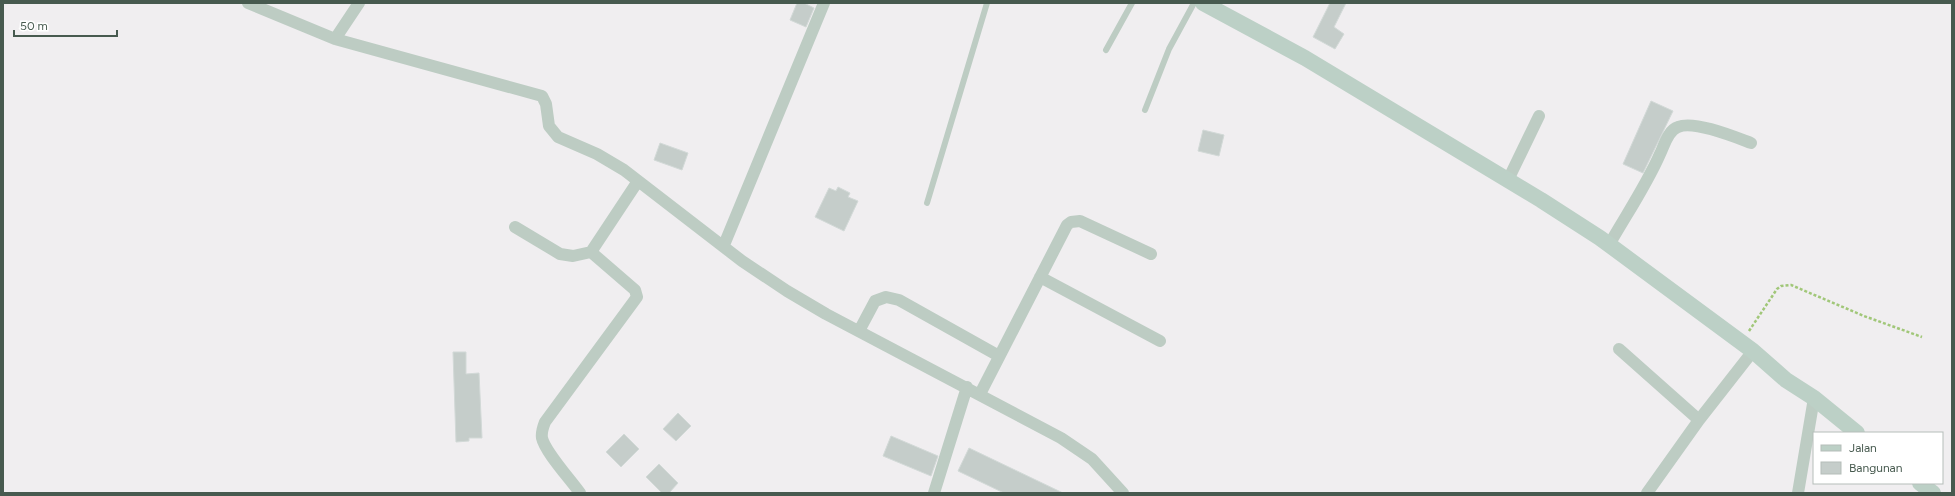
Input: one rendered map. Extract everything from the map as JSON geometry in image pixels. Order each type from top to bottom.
[{"type":"main road","points":[[1203,3],[1305,58],[1508,180],[1609,245],[1747,347],[1786,380],[1814,398],[1856,432]]},
{"type":"main road","points":[[1921,484],[1933,493]]},
{"type":"street","points":[[248,3],[335,39],[542,96],[546,104],[547,121],[553,132],[558,137],[613,163],[724,245],[742,261],[787,291],[859,331],[980,394],[1082,451],[1123,493]]},
{"type":"street","points":[[335,39],[359,3]]},
{"type":"street","points":[[724,245],[824,3]]},
{"type":"street","points":[[1508,180],[1539,116]]},
{"type":"street","points":[[1609,245],[1659,158],[1670,133],[1676,127],[1686,125],[1716,131],[1751,143]]},
{"type":"street","points":[[515,227],[560,254],[573,256],[591,252],[638,181]]},
{"type":"street","points":[[980,394],[1067,225],[1071,222],[1080,222],[1152,254]]},
{"type":"street","points":[[580,493],[546,447],[542,435],[543,428],[545,422],[637,297],[635,290],[591,252]]},
{"type":"street","points":[[1040,277],[1160,341]]},
{"type":"street","points":[[859,331],[875,301],[886,297],[899,300],[999,356]]},
{"type":"street","points":[[1647,493],[1747,347]]},
{"type":"street","points":[[1620,349],[1698,420]]},
{"type":"street","points":[[934,493],[967,387]]},
{"type":"street","points":[[1798,493],[1814,398]]},
{"type":"lane","points":[[927,203],[987,3]]},
{"type":"lane","points":[[1106,50],[1132,3]]},
{"type":"lane","points":[[1146,110],[1168,49],[1194,3]]},
{"type":"path","points":[[1747,347],[1777,289],[1786,284],[1864,316],[1922,337]]},
{"type":"building","points":[[797,3],[804,3],[814,8],[806,27],[790,20]]},
{"type":"building","points":[[1330,3],[1346,3],[1334,27],[1344,34],[1335,49],[1313,37]]},
{"type":"building","points":[[1651,101],[1673,111],[1643,173],[1623,164]]},
{"type":"building","points":[[1203,130],[1224,135],[1219,156],[1198,151]]},
{"type":"building","points":[[660,143],[688,153],[682,170],[654,160]]},
{"type":"building","points":[[838,187],[850,193],[848,197],[858,201],[844,231],[815,217],[829,188],[836,191]]},
{"type":"building","points":[[453,352],[466,352],[466,374],[479,373],[482,438],[469,438],[469,441],[456,442]]},
{"type":"building","points":[[678,413],[691,426],[676,441],[663,429]]},
{"type":"building","points":[[624,434],[639,449],[621,467],[606,452]]},
{"type":"building","points":[[891,436],[938,456],[931,476],[883,456]]},
{"type":"building","points":[[969,448],[1063,493],[1004,493],[958,471]]},
{"type":"building","points":[[659,464],[678,483],[669,493],[662,493],[646,477]]}]
